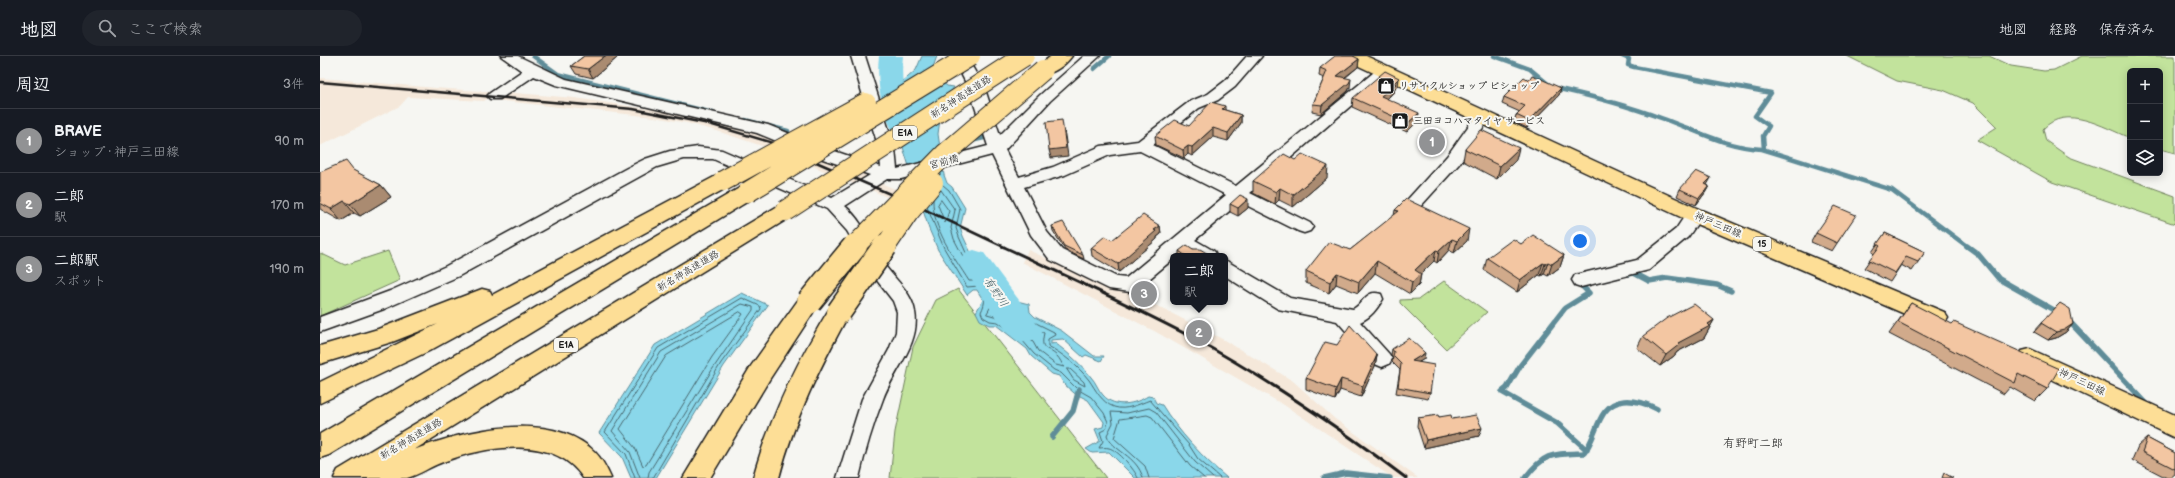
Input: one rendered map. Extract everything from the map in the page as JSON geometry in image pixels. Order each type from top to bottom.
[{"type":"main road","points":[[320,393],[494,305],[723,181],[850,112],[942,56]]},
{"type":"main road","points":[[320,447],[748,192],[970,56]]},
{"type":"main road","name":"新名神高速道路","points":[[347,478],[786,211],[1024,56]]},
{"type":"main road","points":[[696,478],[760,373],[809,302],[858,242],[946,153],[1043,70],[1063,56]]},
{"type":"main road","name":"神戸三田線","points":[[1352,56],[1482,118],[1694,215],[1952,325]]},
{"type":"main road","points":[[766,478],[773,450],[794,395],[816,350],[839,312],[917,202],[982,131],[1043,70]]},
{"type":"main road","points":[[320,355],[384,336],[497,291],[608,240],[723,181]]},
{"type":"main road","name":"神戸三田線","points":[[2010,350],[2175,427]]},
{"type":"main road","points":[[381,478],[445,450],[484,440],[521,437],[547,440],[570,448],[586,460],[598,478]]},
{"type":"street","points":[[508,56],[533,70],[576,86],[668,106],[762,129],[814,150],[892,174]]},
{"type":"street","points":[[858,56],[888,149],[892,174]]},
{"type":"street","points":[[959,56],[977,90],[992,150],[1014,184],[1040,234],[1056,255],[1077,268],[1115,284],[1130,285],[1384,71]]},
{"type":"street","points":[[992,150],[1044,98],[1093,56]]},
{"type":"street","points":[[1014,184],[1059,171],[1107,150],[1142,146],[1194,104],[1213,97],[1230,84],[1255,56]]},
{"type":"street","points":[[495,96],[533,70]]},
{"type":"street","points":[[1414,203],[1453,160],[1482,118]]},
{"type":"street","points":[[1142,146],[1304,227]]},
{"type":"street","name":"宮前橋","points":[[833,205],[892,174],[992,150]]},
{"type":"street","points":[[320,325],[387,301],[428,282],[519,236],[631,172],[660,159],[680,154],[703,152],[716,154],[833,205],[846,214],[879,270],[902,300],[906,312],[906,325],[902,342],[877,388],[853,458],[848,478]]},
{"type":"street","points":[[1581,280],[1643,265],[1659,250],[1682,233],[1694,215]]},
{"type":"street","points":[[1182,240],[1203,253]]},
{"type":"street","points":[[1228,269],[1285,304],[1355,317],[1365,311],[1374,299]]},
{"type":"street","points":[[1344,316],[1382,358]]},
{"type":"shaded area","points":[[320,78],[497,92],[484,101],[408,97],[400,106],[320,146]]},
{"type":"shaded area","points":[[504,92],[575,98],[676,113],[761,133],[869,175],[856,185],[783,153],[717,131],[687,123],[654,117],[493,100]]},
{"type":"shaded area","points":[[878,182],[915,197],[912,209],[867,188]]},
{"type":"shaded area","points":[[1028,250],[1109,286],[1122,288],[1224,340],[1293,381],[1335,419],[1418,478],[1393,478],[1284,405],[1156,332],[1022,262]]},
{"type":"green space","points":[[1847,56],[1989,56],[2011,66],[2044,71],[2054,70],[2082,56],[2175,56],[2175,153],[2163,150],[2163,68],[2127,68],[2127,137],[2097,124],[2074,118],[2062,118],[2052,122],[2043,129],[2046,141],[2069,157],[2175,196],[2175,224],[2052,182],[1977,140],[1997,127],[1973,103],[1943,90],[1897,81]]},
{"type":"green space","points":[[388,251],[400,280],[320,316],[320,253],[345,265]]},
{"type":"green space","points":[[1444,281],[1487,312],[1446,349],[1400,303],[1400,300],[1419,299]]},
{"type":"green space","points":[[958,289],[1106,478],[890,478],[895,432],[913,347],[936,300]]},
{"type":"water","points":[[922,56],[937,56],[931,73],[947,86],[954,87],[943,98],[938,134],[944,175],[947,183],[952,187],[965,208],[960,228],[963,236],[971,253],[990,282],[999,291],[995,294],[1008,305],[1017,301],[1029,304],[1030,312],[1035,317],[1062,331],[1094,356],[1104,356],[1101,361],[1086,355],[1083,357],[1063,339],[1051,340],[1051,344],[1055,343],[1084,368],[1093,379],[1101,393],[1113,402],[1125,404],[1148,396],[1153,397],[1156,403],[1162,405],[1192,444],[1227,478],[1135,478],[1109,452],[1092,453],[1086,449],[1100,441],[1095,429],[1103,427],[1104,422],[1088,400],[1074,393],[1064,384],[1059,376],[1052,374],[1031,356],[1027,349],[996,325],[989,325],[980,320],[976,312],[983,300],[977,290],[973,290],[967,295],[938,250],[929,229],[890,103],[899,92],[898,86],[916,70]]},
{"type":"water","points":[[742,293],[768,305],[724,366],[656,478],[631,478],[622,457],[599,433],[655,345]]},
{"type":"building","points":[[584,56],[605,56],[588,69],[571,66]]},
{"type":"building","points":[[1335,56],[1353,56],[1359,59],[1337,76],[1351,79],[1349,83],[1322,105],[1313,104],[1327,71],[1320,68]]},
{"type":"building","points":[[1385,71],[1399,78],[1394,83],[1396,84],[1381,96],[1419,113],[1408,123],[1353,98]]},
{"type":"building","points":[[1532,75],[1561,88],[1529,121],[1516,115],[1525,106],[1504,97],[1524,77],[1529,80]]},
{"type":"building","points":[[1211,102],[1225,106],[1222,109],[1241,115],[1228,133],[1213,128],[1192,147],[1188,146],[1183,150],[1155,136],[1175,120],[1189,126]]},
{"type":"building","points":[[1062,120],[1066,148],[1049,150],[1046,122]]},
{"type":"building","points":[[1481,130],[1519,148],[1500,166],[1465,149]]},
{"type":"building","points":[[1284,154],[1295,160],[1302,154],[1328,166],[1293,195],[1280,188],[1276,192],[1253,181]]},
{"type":"building","points":[[346,161],[353,170],[381,185],[350,204],[344,201],[331,209],[320,203],[320,172]]},
{"type":"building","points":[[1696,171],[1711,178],[1705,184],[1709,186],[1699,198],[1680,189]]},
{"type":"building","points":[[1240,195],[1248,199],[1238,208],[1230,204]]},
{"type":"building","points":[[1406,199],[1469,229],[1457,241],[1452,239],[1439,251],[1436,250],[1415,270],[1421,274],[1412,282],[1377,261],[1359,282],[1337,273],[1330,282],[1306,271],[1329,242],[1350,250],[1399,211],[1395,210]]},
{"type":"building","points":[[1835,206],[1856,215],[1837,243],[1816,233]]},
{"type":"building","points":[[1143,215],[1160,226],[1118,264],[1091,248],[1105,236],[1112,240]]},
{"type":"building","points":[[1063,222],[1083,255],[1064,246],[1052,226]]},
{"type":"building","points":[[1885,233],[1925,252],[1918,262],[1906,257],[1895,273],[1869,260],[1880,246],[1877,244]]},
{"type":"building","points":[[1533,235],[1564,255],[1552,264],[1548,262],[1545,264],[1543,263],[1520,280],[1487,258],[1513,239],[1521,244]]},
{"type":"building","points":[[1187,245],[1193,249],[1200,249],[1207,253],[1182,253],[1179,251]]},
{"type":"building","points":[[1911,303],[1952,324],[1954,322],[2059,369],[2047,389],[2018,374],[2015,383],[1898,322]]},
{"type":"building","points":[[2060,303],[2070,309],[2073,324],[2064,330],[2056,332],[2041,323]]},
{"type":"building","points":[[1694,304],[1714,320],[1708,324],[1710,326],[1678,343],[1680,344],[1666,355],[1643,336],[1667,318]]},
{"type":"building","points":[[1350,325],[1377,355],[1363,386],[1341,379],[1336,389],[1306,378],[1325,342],[1337,345]]},
{"type":"building","points":[[1409,338],[1425,353],[1412,361],[1434,365],[1430,393],[1398,387],[1401,364],[1393,356],[1394,352],[1392,349]]},
{"type":"building","points":[[1438,415],[1439,417],[1451,415],[1452,419],[1476,415],[1482,428],[1426,440],[1418,418]]},
{"type":"building","points":[[2147,438],[2175,453],[2175,469],[2142,452]]},
{"type":"building","points":[[1944,473],[1953,478],[1942,478]]},
{"type":"waterway","points":[[533,56],[558,74],[713,113]]},
{"type":"waterway","name":"有野川","points":[[891,56],[890,73],[892,93],[897,113],[904,129]]},
{"type":"waterway","points":[[1094,69],[1109,56]]},
{"type":"waterway","points":[[1494,56],[1530,69],[1548,84]]},
{"type":"waterway","points":[[1622,56],[1629,59],[1628,65],[1634,67],[1771,93],[1755,116],[1769,126],[1763,136],[1764,149]]},
{"type":"waterway","points":[[1555,88],[1622,105],[1735,145],[1762,149],[1892,190],[1968,247]]},
{"type":"waterway","points":[[745,120],[788,131]]},
{"type":"waterway","points":[[971,141],[984,138]]},
{"type":"waterway","points":[[1967,246],[1978,254],[1999,279],[2059,313]]},
{"type":"waterway","name":"有野川","points":[[974,260],[1009,311],[1027,331]]},
{"type":"waterway","points":[[1628,274],[1634,273],[1649,281],[1667,278],[1717,285],[1731,291]]},
{"type":"waterway","points":[[1582,286],[1589,293],[1565,308],[1520,366],[1507,388],[1502,392],[1557,423],[1586,450]]},
{"type":"waterway","points":[[2068,320],[2146,403]]},
{"type":"waterway","points":[[1052,437],[1073,411],[1079,389]]},
{"type":"waterway","points":[[1586,450],[1603,414],[1615,403],[1633,401],[1657,409]]},
{"type":"waterway","points":[[1525,478],[1538,463],[1550,456],[1557,454],[1584,453],[1586,450]]},
{"type":"waterway","points":[[1324,478],[1346,473],[1390,478]]},
{"type":"railway","points":[[320,82],[633,109],[709,124],[770,142],[913,204],[1004,247]]},
{"type":"railway","points":[[1002,246],[1146,314],[1221,354],[1302,404],[1355,440],[1406,478]]},
{"type":"place","name":"リサイクルショップ ビショップ","points":[[1386,86]]},
{"type":"place","name":"三田ヨコハマタイヤ サービス","points":[[1400,121]]},
{"type":"place","name":"BRAVE","points":[[1432,142]]},
{"type":"place","name":"二郎駅","points":[[1144,294]]},
{"type":"place","name":"二郎","points":[[1199,333]]},
{"type":"district","name":"有野町二郎","points":[[1753,443]]}]
